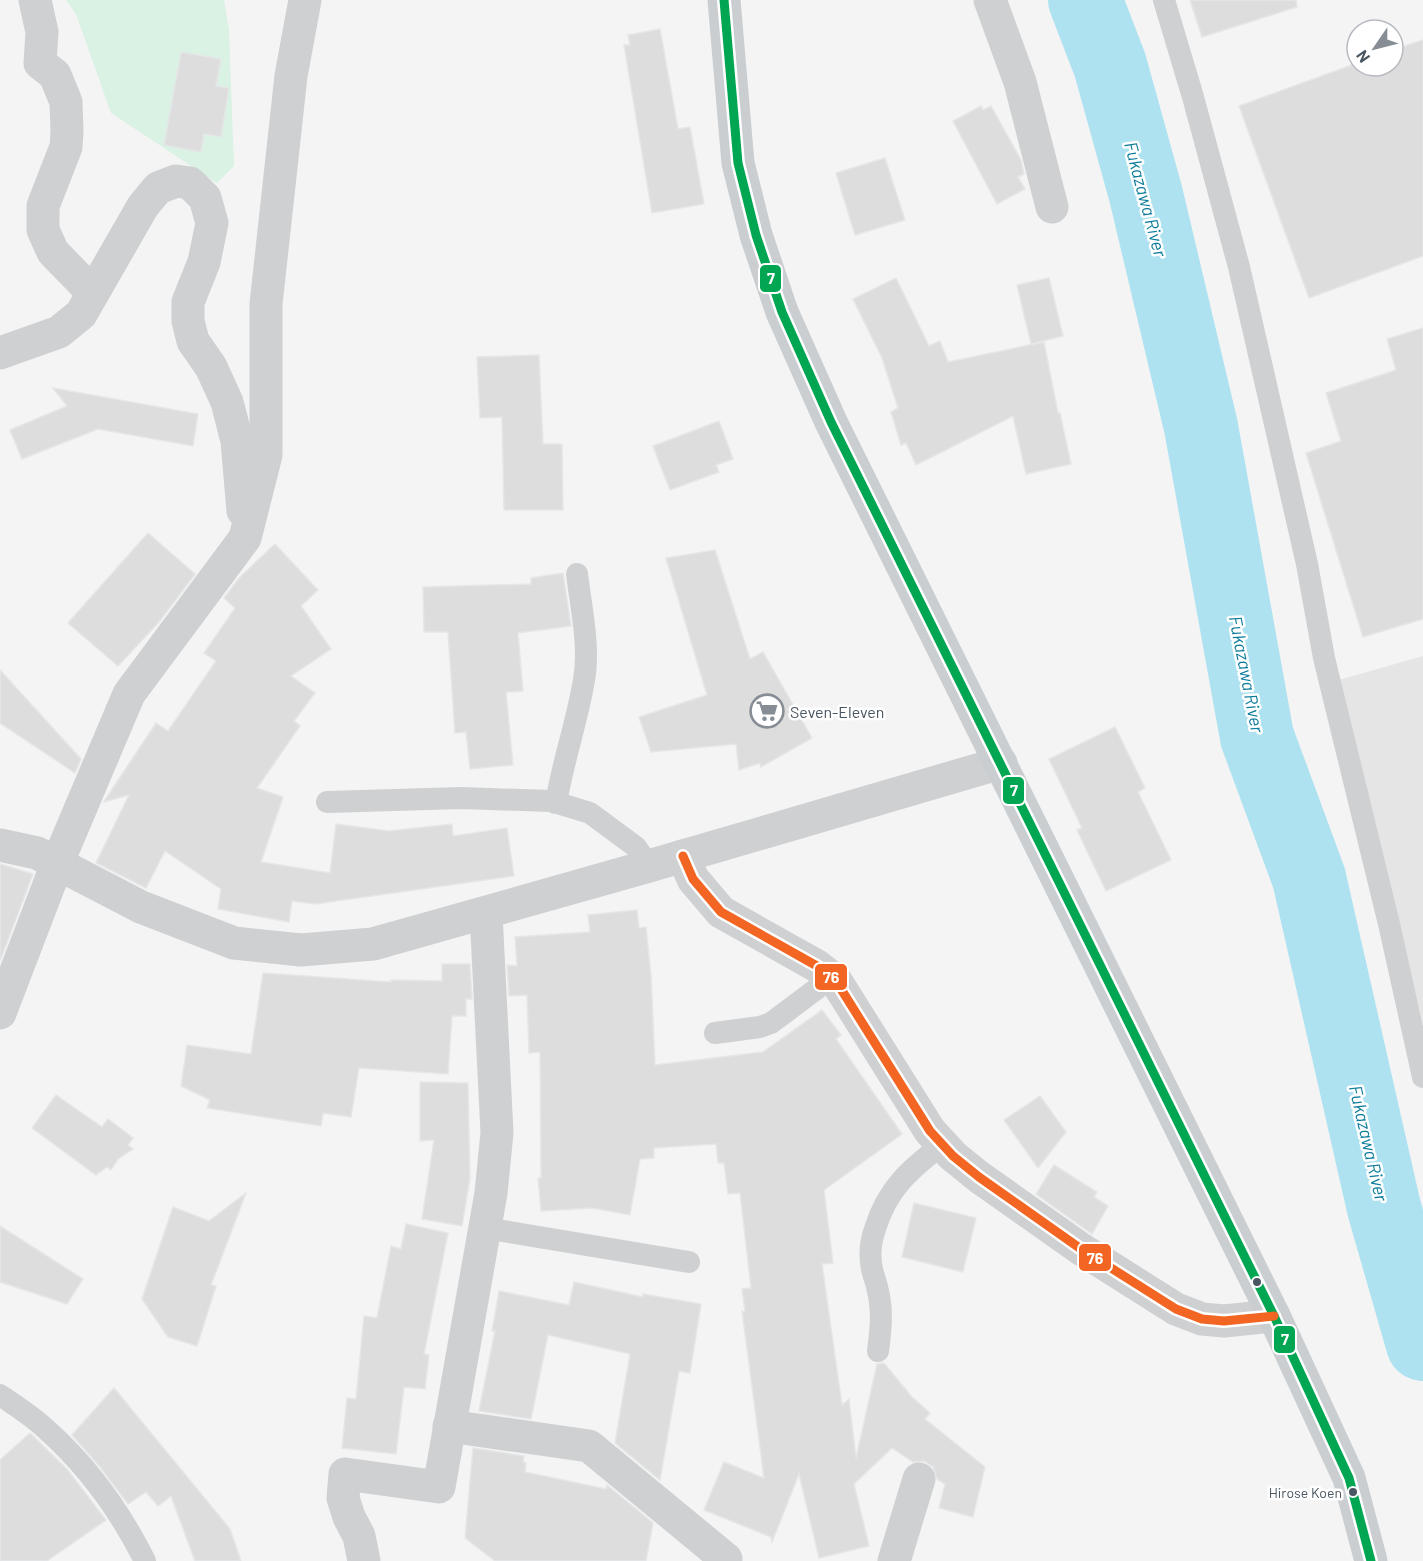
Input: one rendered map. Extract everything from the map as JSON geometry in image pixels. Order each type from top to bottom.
[{"type":"main road","points":[[724,0],[738,163],[756,235],[782,312],[831,422],[1274,1316],[1349,1478],[1371,1561]]},
{"type":"street","points":[[35,0],[42,32],[40,63],[55,75],[66,102],[66,147],[44,206],[43,230],[53,252],[93,293]]},
{"type":"street","points":[[0,1013],[57,864],[129,694],[245,538],[266,455],[266,304],[291,76],[305,0]]},
{"type":"street","points":[[990,0],[1020,82],[1052,207]]},
{"type":"street","points":[[0,353],[59,332],[81,314],[143,206],[158,188],[176,181],[190,183],[205,198],[212,223],[204,262],[188,302],[188,321],[193,341],[212,367],[227,402],[237,441],[245,538]]},
{"type":"street","points":[[0,845],[37,853],[141,907],[234,943],[301,950],[373,944],[1001,763]]},
{"type":"street","points":[[683,856],[693,879],[721,912],[817,966],[836,981],[930,1131],[979,1178],[1081,1249],[1176,1309],[1202,1319],[1224,1321],[1274,1316]]},
{"type":"street","points":[[364,1561],[360,1536],[349,1517],[343,1498],[345,1474],[439,1487],[491,1193],[497,1133],[486,913]]},
{"type":"street","points":[[449,1426],[589,1446],[727,1560]]},
{"type":"street","points":[[894,1561],[919,1479]]},
{"type":"lane","points":[[1164,0],[1193,96],[1239,267],[1307,564],[1324,658],[1389,924],[1423,1077]]},
{"type":"lane","points":[[556,803],[561,770],[585,678],[585,636],[577,574]]},
{"type":"lane","points":[[327,802],[461,798],[556,803],[590,813],[636,847],[650,866]]},
{"type":"lane","points":[[715,1033],[759,1027],[771,1023],[831,978]]},
{"type":"lane","points":[[878,1351],[882,1326],[881,1305],[872,1271],[870,1244],[878,1218],[893,1188],[914,1167],[943,1144]]},
{"type":"lane","points":[[485,1228],[689,1262]]},
{"type":"lane","points":[[0,1395],[47,1430],[81,1464],[128,1527],[145,1561]]},
{"type":"shaded area","points":[[1423,656],[1423,1024],[1339,680]]},
{"type":"green space","points":[[66,0],[224,0],[229,30],[234,166],[217,183],[111,113],[76,14]]},
{"type":"building","points":[[1190,0],[1296,0],[1297,7],[1202,37]]},
{"type":"building","points":[[660,29],[678,129],[690,127],[704,204],[652,213],[624,45],[630,45],[628,35]]},
{"type":"building","points":[[1423,40],[1423,256],[1309,298],[1239,106],[1345,67],[1345,78],[1405,78],[1405,46]]},
{"type":"building","points":[[181,52],[221,59],[216,86],[229,88],[221,137],[204,134],[201,152],[164,145]]},
{"type":"building","points":[[981,106],[983,110],[991,106],[1021,160],[1024,174],[1018,177],[1025,189],[997,204],[953,121]]},
{"type":"building","points":[[885,158],[905,220],[855,235],[836,173]]},
{"type":"building","points":[[896,278],[929,346],[940,341],[948,362],[1044,342],[1071,464],[1026,474],[1013,416],[916,465],[906,443],[901,445],[891,412],[898,408],[882,358],[853,299]]},
{"type":"building","points":[[1049,278],[1063,336],[1031,344],[1017,285]]},
{"type":"building","points":[[1423,328],[1423,619],[1363,637],[1306,453],[1341,441],[1326,393],[1396,370],[1387,339]]},
{"type":"building","points":[[539,355],[543,444],[562,444],[563,510],[504,510],[502,417],[480,418],[477,357]]},
{"type":"building","points":[[53,388],[198,414],[193,446],[98,429],[22,459],[10,430],[67,406]]},
{"type":"building","points":[[719,421],[733,459],[716,465],[719,472],[670,490],[653,446]]},
{"type":"building","points":[[148,533],[195,574],[159,622],[118,666],[68,623]]},
{"type":"building","points":[[275,544],[318,590],[301,606],[331,649],[291,676],[315,693],[294,721],[300,726],[257,788],[283,797],[261,862],[330,873],[336,824],[389,831],[452,824],[453,836],[507,828],[514,876],[315,904],[292,901],[289,922],[218,909],[221,889],[165,851],[146,888],[96,863],[129,795],[104,802],[105,800],[156,723],[168,731],[216,661],[204,653],[235,608],[224,598],[239,578]]},
{"type":"building","points":[[715,550],[750,659],[763,652],[812,738],[761,767],[760,763],[739,770],[736,744],[651,752],[639,717],[707,695],[666,558]]},
{"type":"building","points":[[563,573],[571,626],[518,633],[523,691],[506,692],[513,765],[470,769],[466,732],[455,733],[448,632],[424,632],[423,587],[531,584],[531,578]]},
{"type":"building","points":[[0,670],[81,759],[75,773],[0,723]]},
{"type":"building","points":[[1115,727],[1145,788],[1138,792],[1171,860],[1106,891],[1077,830],[1082,828],[1049,759]]},
{"type":"building","points":[[0,864],[33,874],[0,961]]},
{"type":"building","points":[[637,910],[639,928],[646,927],[651,975],[655,1065],[763,1052],[822,1010],[841,1035],[836,1039],[902,1134],[824,1190],[833,1263],[822,1264],[842,1405],[849,1399],[856,1458],[877,1364],[884,1363],[912,1397],[930,1413],[925,1419],[985,1467],[973,1517],[939,1508],[945,1484],[937,1479],[933,1467],[924,1461],[913,1462],[892,1448],[854,1484],[869,1546],[819,1558],[799,1474],[772,1542],[771,1537],[704,1510],[724,1462],[764,1478],[742,1311],[745,1312],[742,1289],[751,1288],[740,1193],[728,1194],[724,1163],[718,1163],[716,1144],[654,1148],[654,1158],[640,1159],[630,1215],[592,1208],[541,1211],[538,1178],[541,1178],[540,1052],[529,1053],[527,995],[509,996],[507,965],[517,966],[515,937],[590,932],[588,915]]},
{"type":"building","points":[[442,964],[470,964],[472,999],[466,999],[466,1016],[452,1016],[448,1074],[359,1068],[351,1117],[323,1113],[321,1126],[207,1108],[210,1100],[181,1086],[187,1045],[251,1054],[263,973],[391,982],[391,980],[442,981]]},
{"type":"building","points":[[420,1082],[468,1083],[470,1178],[462,1226],[422,1219],[434,1140],[420,1141]]},
{"type":"building","points":[[56,1095],[102,1127],[108,1119],[133,1138],[128,1145],[133,1149],[118,1159],[111,1170],[107,1167],[96,1175],[32,1128]]},
{"type":"building","points":[[1040,1096],[1066,1132],[1038,1168],[1004,1120]]},
{"type":"building","points":[[1054,1165],[1097,1192],[1094,1197],[1108,1206],[1092,1234],[1036,1194]]},
{"type":"building","points":[[246,1193],[211,1285],[216,1286],[197,1346],[168,1337],[142,1299],[173,1207],[209,1221]]},
{"type":"building","points":[[914,1203],[976,1218],[963,1272],[902,1257]]},
{"type":"building","points":[[406,1224],[448,1233],[424,1354],[429,1355],[425,1389],[404,1387],[396,1454],[342,1448],[347,1398],[356,1399],[364,1316],[377,1318],[391,1246],[401,1249]]},
{"type":"building","points":[[0,1226],[83,1279],[67,1304],[0,1282]]},
{"type":"building","points":[[574,1282],[643,1297],[643,1294],[701,1304],[690,1373],[679,1371],[660,1480],[615,1443],[630,1354],[548,1335],[531,1419],[479,1411],[495,1331],[492,1331],[499,1291],[569,1305]]},
{"type":"building","points":[[114,1388],[230,1529],[241,1561],[195,1561],[171,1496],[158,1506],[146,1492],[128,1504],[72,1435]]},
{"type":"building","points":[[30,1433],[67,1469],[106,1520],[47,1561],[0,1561],[0,1460]]},
{"type":"building","points":[[473,1448],[524,1456],[525,1472],[606,1489],[607,1485],[653,1523],[646,1561],[495,1561],[465,1538]]},
{"type":"waterway","name":"Fukazawa River","points":[[1085,0],[1110,65],[1146,195],[1201,427],[1257,737],[1309,878],[1384,1208],[1423,1344]]},
{"type":"transit line","name":"7","points":[[724,0],[738,163],[756,235],[782,312],[831,422],[1274,1316],[1349,1478],[1371,1561]]},
{"type":"transit line","name":"76","points":[[683,856],[693,879],[721,912],[817,966],[836,981],[930,1131],[953,1156],[979,1177],[1081,1249],[1176,1309],[1202,1319],[1224,1321],[1274,1316]]},
{"type":"place","name":"Seven-Eleven","points":[[767,711]]},
{"type":"place","name":"Hirose Koen","points":[[1353,1492]]}]
